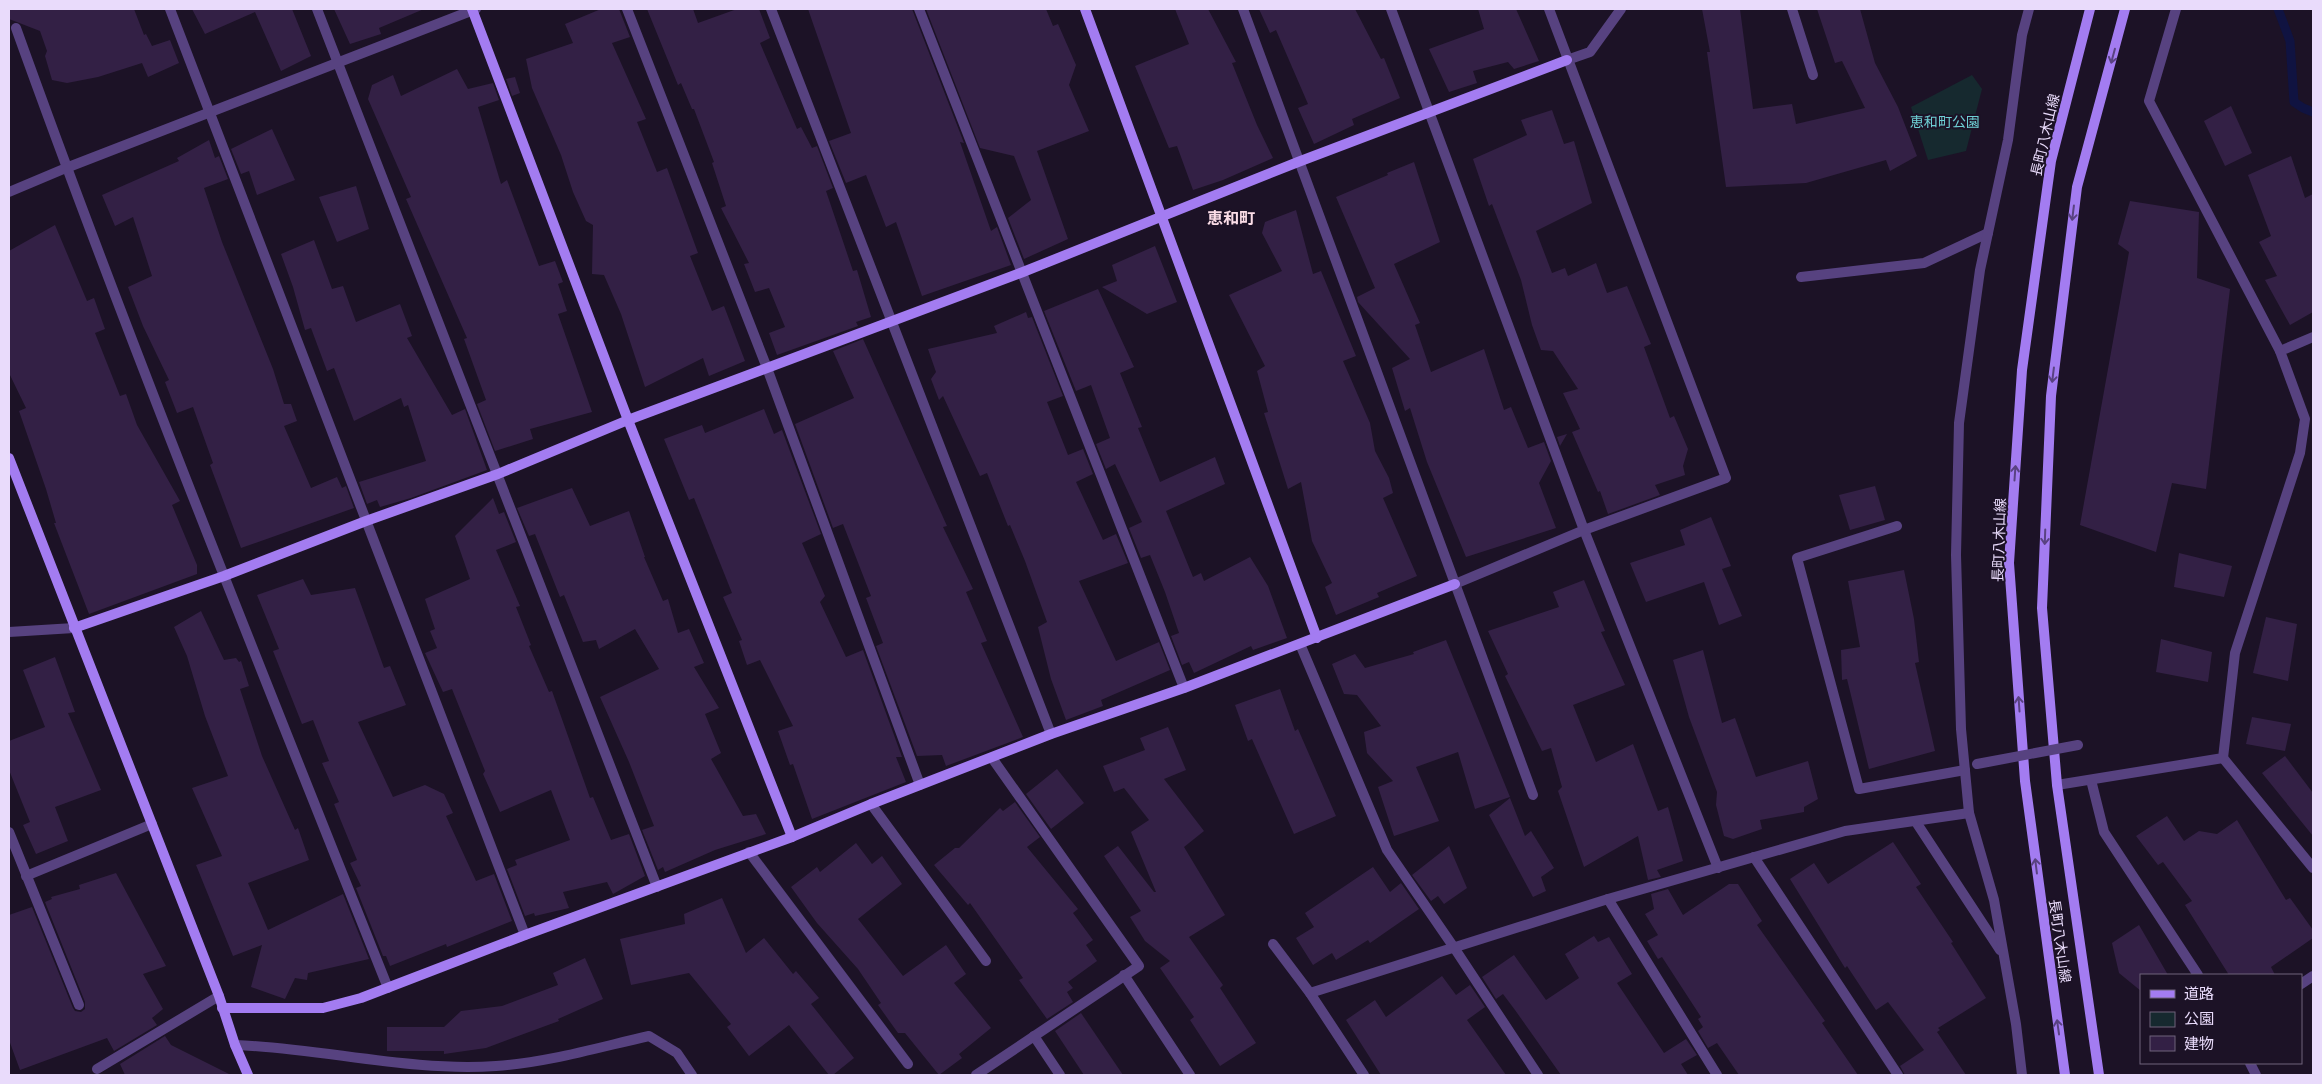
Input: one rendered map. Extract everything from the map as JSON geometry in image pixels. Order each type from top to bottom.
[{"type":"street","points":[[170,9],[525,935]]},
{"type":"street","points":[[318,9],[657,887]]},
{"type":"street","points":[[9,192],[474,9],[628,420],[792,838]]},
{"type":"street","points":[[628,9],[767,368],[920,785]]},
{"type":"street","points":[[771,9],[1051,734]]},
{"type":"street","points":[[919,9],[1184,688]]},
{"type":"street","points":[[1085,9],[1317,638]]},
{"type":"street","points":[[1243,9],[1533,795]]},
{"type":"street","points":[[1391,9],[1584,530],[1718,868]]},
{"type":"street","points":[[222,1008],[323,1008],[388,988],[525,935],[749,852],[792,838],[871,804],[1051,734],[1184,688],[1317,638],[1455,584],[1584,530],[1726,478],[1549,9]]},
{"type":"street","points":[[9,632],[74,628],[224,576],[366,521],[498,474],[628,420],[1023,272],[1298,162],[1590,52],[1622,9]]},
{"type":"street","points":[[1792,9],[1813,74]]},
{"type":"street","points":[[2022,1075],[1994,900],[1969,813],[1961,729],[1956,555],[1960,424],[1980,270],[2008,140],[2022,35],[2029,9]]},
{"type":"street","name":"長町八木山線","points":[[2065,1075],[2025,781],[2009,563],[2022,370],[2051,161],[2090,9]]},
{"type":"street","points":[[2099,1075],[2057,785],[2042,608],[2050,396],[2077,187],[2125,9]]},
{"type":"street","points":[[2176,9],[2149,102],[2280,351],[2305,420],[2300,453],[2235,653],[2223,758],[2313,868]]},
{"type":"street","points":[[16,28],[66,168],[224,576],[388,988]]},
{"type":"street","points":[[1801,277],[1924,262],[1988,234]]},
{"type":"street","points":[[2280,351],[2313,337]]},
{"type":"street","points":[[9,458],[74,628],[220,996],[234,1045],[248,1075]]},
{"type":"street","points":[[1897,526],[1797,558],[1859,789],[2078,745]]},
{"type":"street","points":[[1300,644],[1387,850],[1456,949],[1538,1075]]},
{"type":"street","points":[[976,1075],[1139,966],[992,758]]},
{"type":"street","points":[[2057,785],[2223,758]]},
{"type":"street","points":[[2091,780],[2104,832],[2197,974]]},
{"type":"street","points":[[871,804],[986,961]]},
{"type":"street","points":[[1310,993],[1456,949],[1608,899],[1845,832],[1969,813]]},
{"type":"street","points":[[1916,822],[2004,955]]},
{"type":"street","points":[[26,876],[152,824]]},
{"type":"street","points":[[9,832],[80,1005]]},
{"type":"street","points":[[749,852],[908,1064]]},
{"type":"street","points":[[1754,857],[1898,1075]]},
{"type":"street","points":[[1608,899],[1717,1075]]},
{"type":"street","points":[[1273,944],[1310,993],[1364,1075]]},
{"type":"street","points":[[1124,976],[1190,1075]]},
{"type":"street","points":[[2302,983],[2313,976]]},
{"type":"street","points":[[96,1069],[220,996]]},
{"type":"street","points":[[234,1045],[460,1071],[551,1057],[649,1036],[677,1053],[692,1075]]},
{"type":"street","points":[[1034,1036],[1060,1075]]},
{"type":"green space","name":"恵和町公園","points":[[1972,75],[1982,89],[1966,151],[1928,160],[1911,107]]},
{"type":"building","points":[[9,9],[134,9],[144,35],[146,34],[152,46],[170,40],[179,63],[148,77],[142,63],[98,77],[67,83],[52,80],[45,56],[47,51],[40,31],[9,19]]},
{"type":"building","points":[[192,9],[292,9],[311,56],[281,71],[255,12],[205,34]]},
{"type":"building","points":[[334,9],[424,9],[379,28],[381,34],[350,44]]},
{"type":"building","points":[[601,9],[619,9],[630,37],[612,43],[646,119],[637,122],[657,172],[667,168],[698,253],[690,256],[712,311],[724,306],[745,361],[709,376],[703,358],[645,387],[621,314],[604,275],[592,274],[593,225],[586,221],[573,192],[561,155],[532,88],[526,59],[573,43],[565,24]]},
{"type":"building","points":[[647,9],[693,9],[698,23],[737,9],[759,9],[770,38],[760,43],[797,129],[801,127],[812,148],[817,146],[833,188],[826,191],[853,271],[857,270],[871,317],[856,322],[858,326],[777,355],[769,333],[785,327],[769,288],[755,292],[744,264],[749,263],[721,208],[726,206],[712,163],[714,162],[694,109],[692,109],[681,83],[678,85]]},
{"type":"building","points":[[808,9],[912,9],[964,143],[960,142],[991,231],[997,227],[1011,265],[922,296],[896,222],[886,227],[866,175],[846,183],[829,141],[851,133]]},
{"type":"building","points":[[926,9],[1046,9],[1053,26],[1058,24],[1076,65],[1069,85],[1089,131],[1037,151],[1068,239],[1024,259],[1008,218],[1031,200],[1014,156],[980,148]]},
{"type":"building","points":[[1175,9],[1208,9],[1236,62],[1232,63],[1257,125],[1273,158],[1223,180],[1193,190],[1177,146],[1169,148],[1135,66],[1189,44]]},
{"type":"building","points":[[1259,9],[1355,9],[1381,59],[1384,58],[1400,98],[1352,119],[1354,125],[1314,144],[1298,108],[1308,104],[1276,30],[1270,33]]},
{"type":"building","points":[[1478,9],[1516,9],[1539,61],[1514,69],[1508,62],[1473,71],[1477,83],[1449,92],[1429,49],[1484,29]]},
{"type":"building","points":[[1702,9],[1740,9],[1753,109],[1792,104],[1796,124],[1865,108],[1842,61],[1835,63],[1817,9],[1860,9],[1875,63],[1898,107],[1917,156],[1890,171],[1886,160],[1806,183],[1726,187],[1707,52],[1710,52]]},
{"type":"building","points":[[457,69],[468,89],[493,83],[499,100],[478,107],[501,184],[507,180],[539,266],[555,261],[563,282],[558,284],[567,311],[558,314],[592,412],[530,429],[533,439],[495,451],[477,404],[486,400],[464,339],[467,338],[406,199],[411,197],[368,99],[372,85],[393,75],[401,96]]},
{"type":"building","points":[[515,77],[520,93],[512,96],[506,79]]},
{"type":"building","points":[[2231,106],[2252,153],[2225,166],[2204,121]]},
{"type":"building","points":[[1552,110],[1564,144],[1574,141],[1592,203],[1536,231],[1552,273],[1565,268],[1568,276],[1596,263],[1607,293],[1627,286],[1651,344],[1644,347],[1670,418],[1674,416],[1688,449],[1683,466],[1685,475],[1655,485],[1660,495],[1608,514],[1600,491],[1598,492],[1572,432],[1580,429],[1563,393],[1578,389],[1553,351],[1541,350],[1532,325],[1521,280],[1492,204],[1489,206],[1473,159],[1527,135],[1521,120]]},
{"type":"building","points":[[272,129],[295,180],[257,195],[249,171],[241,174],[231,149]]},
{"type":"building","points":[[209,140],[215,158],[219,156],[228,179],[204,188],[222,242],[273,369],[284,404],[291,404],[297,421],[284,426],[311,488],[337,477],[342,488],[346,486],[354,508],[241,548],[210,465],[213,463],[193,407],[177,413],[165,382],[169,380],[143,326],[128,287],[152,276],[133,217],[115,226],[102,195],[179,161],[177,158]]},
{"type":"building","points":[[2291,156],[2305,198],[2313,194],[2313,312],[2290,325],[2265,280],[2277,276],[2259,242],[2271,236],[2248,175]]},
{"type":"building","points":[[1414,162],[1440,242],[1394,264],[1420,323],[1415,325],[1431,372],[1484,349],[1504,410],[1511,407],[1528,448],[1544,442],[1551,461],[1539,483],[1556,528],[1466,557],[1427,462],[1410,408],[1405,411],[1392,368],[1410,359],[1358,302],[1357,297],[1375,288],[1336,197]]},
{"type":"building","points":[[356,186],[369,229],[337,242],[319,197]]},
{"type":"building","points":[[2130,201],[2199,212],[2197,278],[2230,289],[2206,489],[2172,483],[2156,552],[2080,525],[2129,252],[2118,244]]},
{"type":"building","points":[[1296,210],[1313,274],[1321,271],[1356,356],[1343,361],[1370,423],[1375,451],[1389,478],[1393,493],[1383,498],[1417,576],[1377,593],[1379,597],[1336,615],[1325,587],[1332,583],[1312,541],[1301,482],[1288,489],[1264,413],[1268,412],[1257,371],[1265,366],[1229,295],[1282,271],[1262,233],[1265,222]]},
{"type":"building","points":[[55,225],[87,301],[94,298],[105,329],[95,333],[120,396],[126,394],[137,425],[180,501],[172,505],[197,565],[197,574],[89,614],[54,523],[56,523],[46,489],[19,411],[26,408],[9,373],[9,251]]},
{"type":"building","points":[[314,240],[332,289],[343,286],[356,322],[400,304],[412,336],[407,338],[452,415],[465,409],[487,470],[411,498],[380,507],[377,500],[367,504],[359,482],[426,461],[408,405],[404,407],[401,398],[354,421],[334,368],[327,371],[311,328],[305,330],[293,287],[281,254]]},
{"type":"building","points":[[1155,246],[1177,302],[1147,314],[1102,287],[1117,281],[1112,265]]},
{"type":"building","points":[[1098,289],[1134,367],[1120,373],[1142,427],[1138,428],[1160,482],[1215,457],[1225,484],[1166,511],[1193,577],[1201,573],[1204,581],[1250,557],[1268,586],[1287,638],[1253,650],[1251,646],[1194,673],[1189,662],[1182,665],[1171,636],[1179,633],[1165,592],[1150,555],[1141,558],[1129,528],[1142,522],[1115,464],[1106,469],[1096,444],[1110,438],[1091,385],[1076,391],[1044,311]]},
{"type":"building","points":[[1026,312],[1028,318],[1032,317],[1063,396],[1047,402],[1068,455],[1083,449],[1093,474],[1076,482],[1103,540],[1116,534],[1128,563],[1079,581],[1116,661],[1159,642],[1170,670],[1101,700],[1103,706],[1066,720],[1051,679],[1038,627],[1047,622],[1025,561],[1010,525],[1008,526],[987,473],[980,476],[943,396],[939,400],[931,379],[936,372],[928,349],[997,333],[994,326]]},
{"type":"building","points":[[863,339],[947,526],[943,527],[973,589],[966,592],[987,641],[981,643],[1023,737],[946,766],[942,755],[917,756],[876,646],[883,643],[866,598],[871,596],[843,524],[833,528],[795,424],[854,398],[833,351]]},
{"type":"building","points":[[764,409],[774,434],[782,430],[821,534],[802,543],[825,596],[820,602],[846,657],[863,650],[902,757],[896,757],[906,782],[812,819],[793,764],[790,765],[778,731],[793,726],[760,660],[747,665],[739,641],[742,640],[723,597],[732,593],[694,498],[689,500],[664,439],[702,425],[705,433]]},
{"type":"building","points":[[1567,434],[1560,446],[1557,437]]},
{"type":"building","points":[[1875,486],[1885,520],[1850,530],[1839,495]]},
{"type":"building","points":[[572,488],[590,526],[629,511],[644,557],[663,601],[668,599],[678,633],[689,629],[704,663],[694,667],[719,708],[705,714],[721,753],[711,759],[743,816],[756,814],[766,834],[715,850],[665,872],[663,867],[658,870],[642,830],[654,826],[629,762],[600,697],[659,669],[635,629],[599,649],[596,640],[583,642],[564,595],[560,597],[535,534],[529,536],[517,508]]},
{"type":"building","points":[[493,498],[499,514],[504,512],[516,542],[496,550],[520,606],[516,607],[531,645],[529,646],[549,692],[552,691],[590,798],[593,797],[611,840],[629,834],[645,876],[613,894],[607,882],[563,892],[569,908],[535,916],[534,913],[525,916],[507,869],[517,865],[515,860],[570,840],[551,790],[500,812],[483,774],[485,771],[452,689],[443,692],[425,653],[437,648],[430,631],[435,629],[425,599],[470,579],[455,536]]},
{"type":"building","points":[[1711,517],[1731,566],[1722,569],[1742,616],[1719,625],[1704,582],[1646,602],[1630,563],[1685,545],[1680,530]]},
{"type":"building","points":[[2179,553],[2232,566],[2224,597],[2174,587]]},
{"type":"building","points":[[1904,570],[1914,619],[1919,662],[1915,663],[1935,751],[1869,769],[1847,679],[1842,680],[1841,650],[1860,647],[1848,581]]},
{"type":"building","points":[[303,579],[311,595],[355,588],[384,668],[390,666],[406,705],[358,722],[393,797],[425,785],[444,794],[453,813],[446,816],[476,881],[494,874],[512,921],[447,947],[446,944],[390,966],[386,956],[383,956],[356,888],[361,886],[350,863],[357,860],[334,804],[339,802],[322,763],[329,761],[313,720],[302,724],[273,651],[279,649],[257,595]]},
{"type":"building","points":[[1584,580],[1605,631],[1601,632],[1625,685],[1573,705],[1596,762],[1633,744],[1658,811],[1668,807],[1683,861],[1657,870],[1661,877],[1648,880],[1638,836],[1584,867],[1558,791],[1562,787],[1551,748],[1542,751],[1505,676],[1508,674],[1488,631],[1559,607],[1553,592]]},
{"type":"building","points":[[201,611],[224,660],[236,658],[239,662],[241,661],[249,686],[240,689],[262,756],[295,830],[298,828],[309,860],[248,883],[268,930],[343,894],[369,959],[308,973],[307,980],[295,978],[285,999],[251,987],[262,945],[233,956],[196,865],[222,856],[192,788],[228,776],[205,716],[187,656],[174,627]]},
{"type":"building","points":[[2266,617],[2297,624],[2288,681],[2253,673]]},
{"type":"building","points":[[2161,639],[2212,652],[2208,682],[2156,672]]},
{"type":"building","points":[[1446,640],[1510,797],[1475,809],[1458,752],[1416,767],[1439,821],[1394,836],[1378,787],[1393,781],[1367,753],[1364,732],[1381,726],[1357,695],[1344,694],[1332,664],[1355,654],[1365,668],[1414,654],[1413,652]]},
{"type":"building","points":[[1703,650],[1722,723],[1735,718],[1756,777],[1808,761],[1818,799],[1804,807],[1804,812],[1760,820],[1762,829],[1733,839],[1724,836],[1716,805],[1717,792],[1689,717],[1673,660]]},
{"type":"building","points":[[55,657],[75,712],[68,713],[101,790],[55,807],[68,841],[36,854],[23,825],[30,822],[9,770],[9,741],[45,727],[23,670]]},
{"type":"building","points":[[1280,689],[1295,731],[1298,729],[1336,816],[1294,834],[1252,739],[1248,741],[1235,705]]},
{"type":"building","points":[[2252,717],[2291,724],[2285,751],[2246,744]]},
{"type":"building","points":[[1168,727],[1186,770],[1164,779],[1204,831],[1184,847],[1225,915],[1189,937],[1223,985],[1220,988],[1256,1043],[1220,1066],[1190,1020],[1194,1017],[1160,968],[1170,961],[1145,941],[1130,917],[1141,911],[1104,856],[1118,846],[1154,892],[1156,892],[1131,832],[1149,820],[1124,788],[1114,792],[1103,766],[1145,750],[1140,738]]},
{"type":"building","points":[[2285,756],[2313,793],[2313,836],[2262,773]]},
{"type":"building","points":[[1057,769],[1084,803],[1051,829],[1026,794]]},
{"type":"building","points":[[1510,798],[1525,836],[1531,831],[1554,868],[1541,877],[1546,891],[1533,897],[1489,815]]},
{"type":"building","points":[[1015,802],[1040,837],[1027,847],[1078,909],[1073,913],[1093,940],[1086,945],[1097,961],[1068,982],[1073,988],[1067,992],[1073,1002],[1047,1019],[1019,980],[1023,978],[970,903],[968,905],[934,865],[955,848],[959,848],[1000,808],[1003,811]]},
{"type":"building","points":[[2167,816],[2184,841],[2199,831],[2217,834],[2237,820],[2286,900],[2290,898],[2313,930],[2313,938],[2271,967],[2274,974],[2228,974],[2185,905],[2192,901],[2163,862],[2158,865],[2136,836]]},
{"type":"building","points":[[1893,842],[1921,884],[1916,887],[1953,942],[1951,943],[1986,998],[1938,1028],[1940,1030],[1937,1032],[1966,1075],[1905,1075],[1900,1066],[1924,1050],[1888,1002],[1876,1010],[1847,966],[1845,968],[1790,879],[1814,863],[1828,884]]},
{"type":"building","points":[[856,843],[872,864],[882,856],[902,884],[858,919],[903,976],[946,945],[966,974],[954,983],[991,1028],[959,1054],[962,1058],[939,1075],[905,1033],[898,1033],[878,1005],[881,1003],[858,969],[817,923],[791,887],[817,867],[820,872]]},
{"type":"building","points":[[1449,846],[1467,888],[1444,904],[1438,896],[1431,901],[1412,875]]},
{"type":"building","points":[[1373,867],[1390,892],[1401,883],[1419,909],[1370,943],[1368,940],[1336,960],[1332,953],[1313,965],[1296,938],[1314,927],[1305,913]]},
{"type":"building","points":[[116,873],[166,966],[143,974],[163,1009],[152,1018],[157,1025],[114,1051],[107,1038],[20,1070],[9,1040],[9,915],[32,907],[73,1008],[75,1011],[81,1012],[85,1009],[85,1002],[45,902],[52,899],[51,897],[80,889],[79,885]]},
{"type":"building","points":[[1729,884],[1738,884],[1762,921],[1757,925],[1825,1021],[1822,1023],[1858,1075],[1739,1075],[1717,1043],[1708,1048],[1698,1031],[1703,1027],[1698,1019],[1701,1017],[1662,957],[1658,959],[1647,941],[1658,935],[1645,914],[1654,909],[1651,894],[1668,889],[1683,915]]},
{"type":"building","points":[[722,898],[746,953],[764,938],[793,974],[796,971],[819,998],[811,1004],[854,1058],[833,1075],[829,1075],[789,1025],[749,1056],[727,1027],[731,1024],[689,973],[631,985],[620,939],[685,924],[684,914]]},
{"type":"building","points":[[2139,925],[2167,974],[2140,974],[2140,990],[2119,973],[2112,943]]},
{"type":"building","points":[[1594,936],[1598,942],[1609,937],[1632,974],[1617,983],[1664,1053],[1686,1039],[1697,1055],[1681,1064],[1688,1075],[1561,1075],[1503,994],[1496,999],[1482,977],[1514,955],[1546,1000],[1579,978],[1565,954]]},
{"type":"building","points":[[585,958],[603,999],[558,1019],[559,1021],[486,1048],[444,1054],[444,1051],[387,1051],[387,1027],[444,1027],[461,1011],[502,1006],[558,985],[553,973]]},
{"type":"building","points":[[1442,976],[1456,995],[1470,985],[1485,1007],[1467,1020],[1506,1075],[1381,1075],[1346,1020],[1375,1000],[1386,1017]]},
{"type":"building","points":[[1081,1013],[1123,1075],[1084,1075],[1055,1031]]},
{"type":"building","points":[[165,1036],[171,1045],[231,1075],[125,1075],[120,1064]]},
{"type":"waterway","points":[[2278,9],[2290,41],[2294,102],[2313,112]]},
{"type":"district","name":"恵和町","points":[[1231,218]]}]
